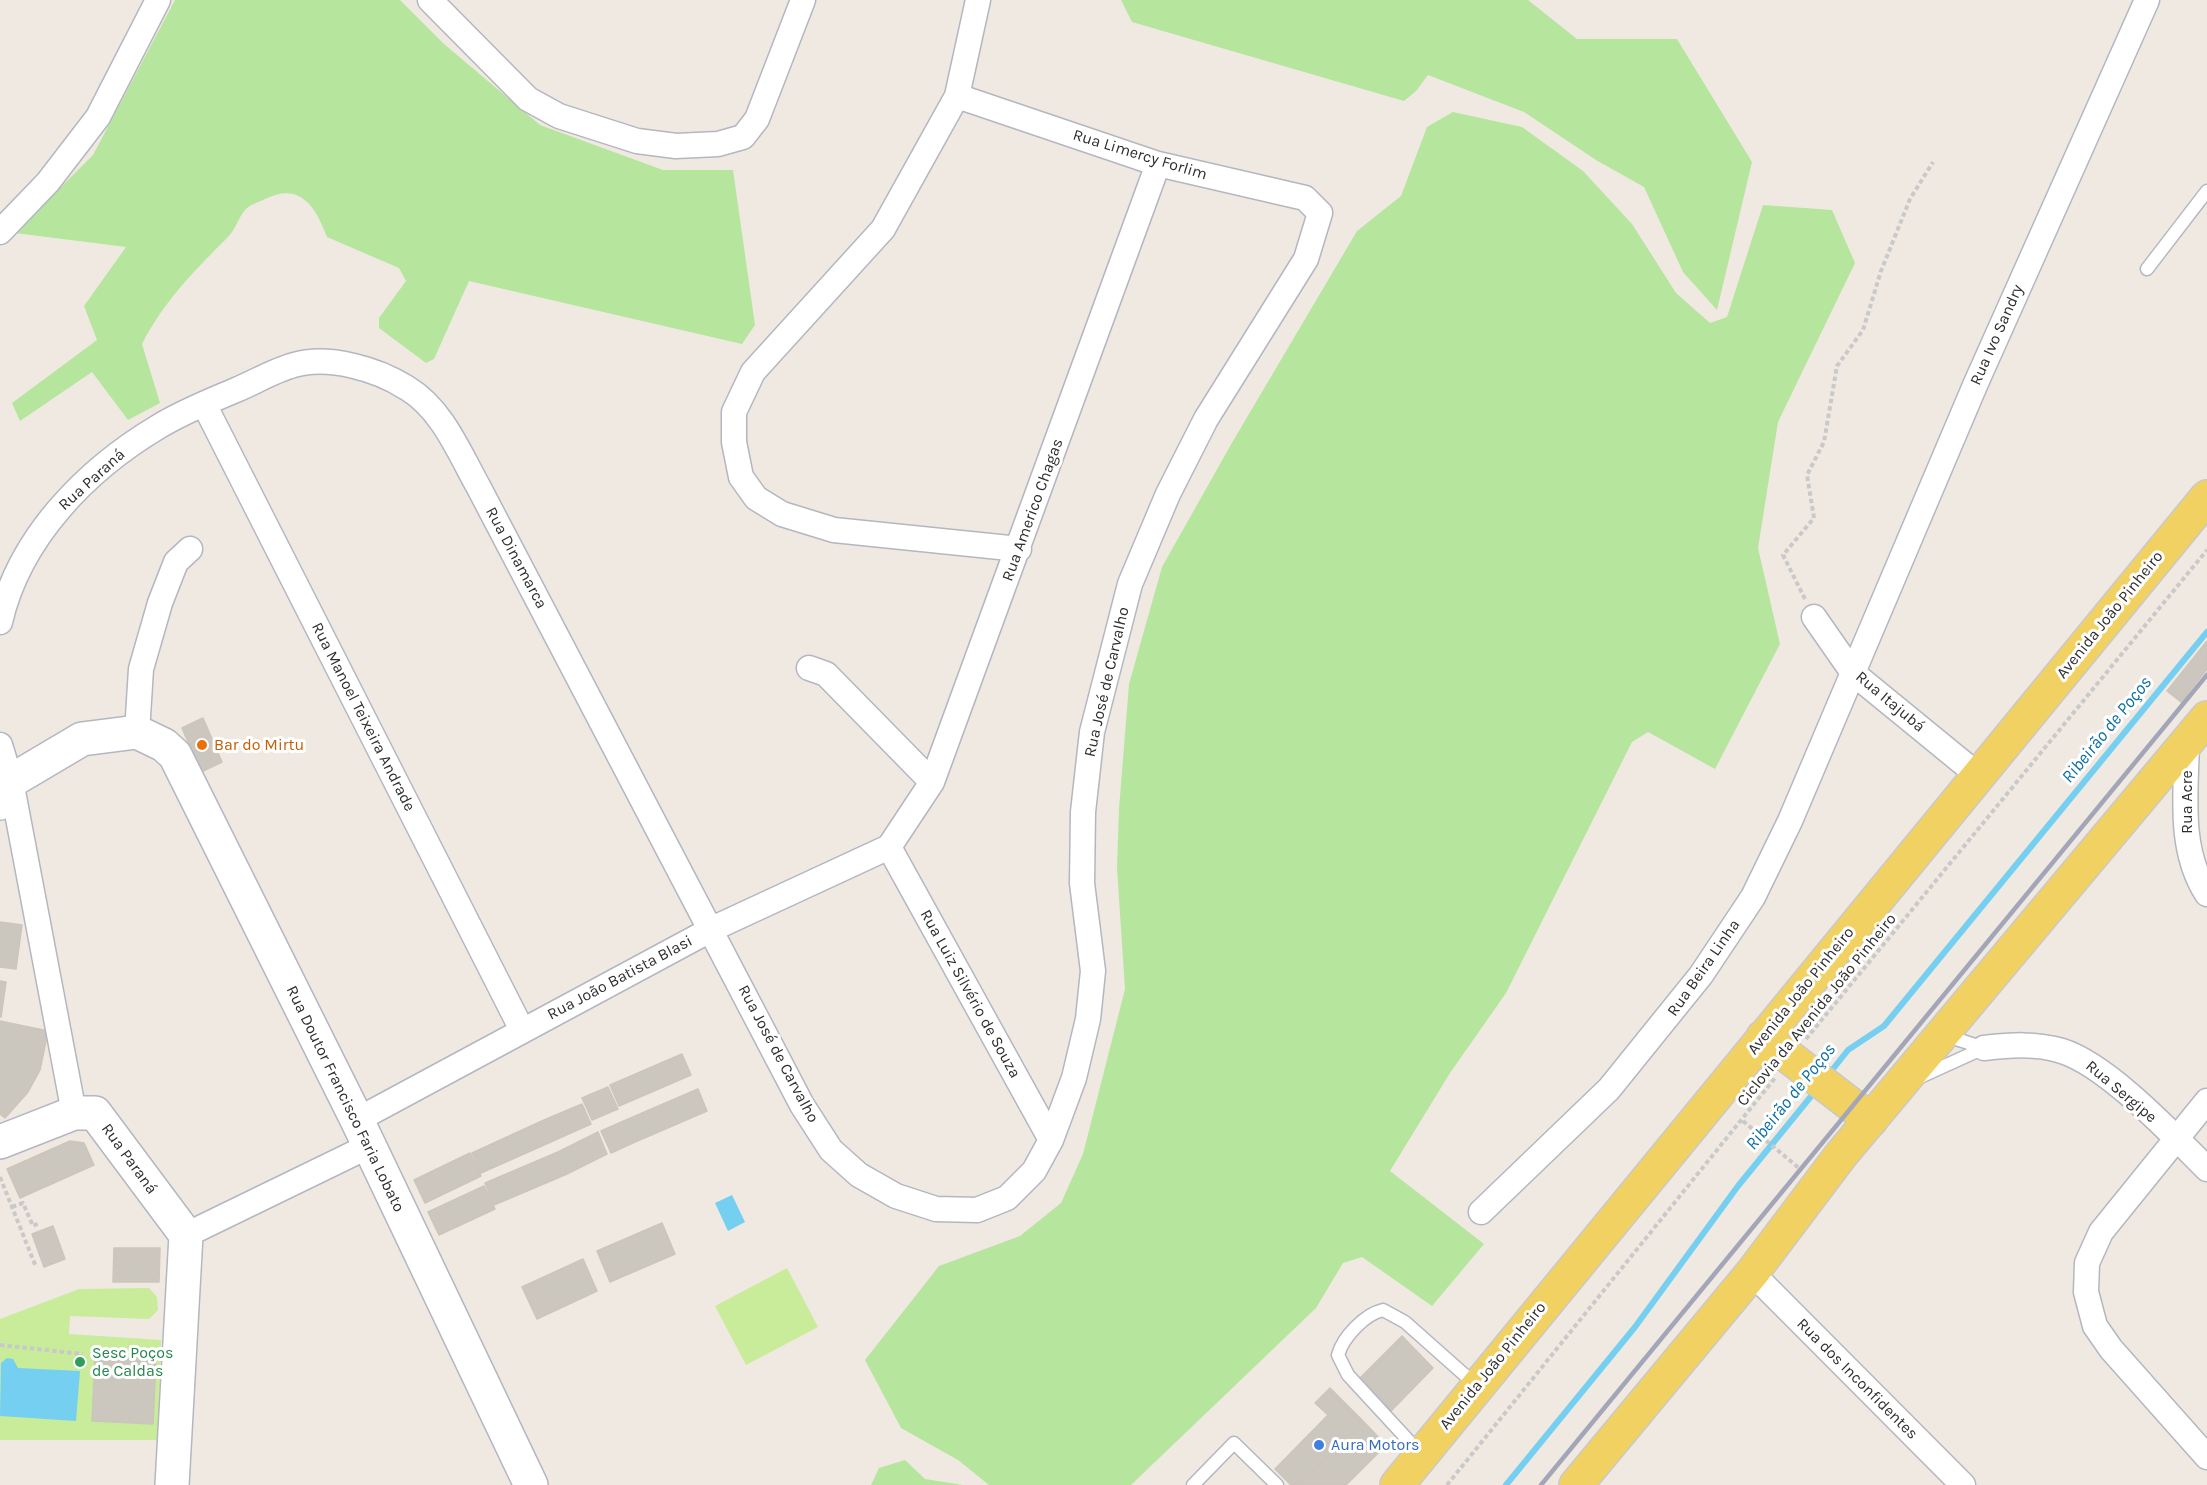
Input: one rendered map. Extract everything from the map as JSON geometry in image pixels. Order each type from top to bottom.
[{"type":"main road","name":"Avenida João Pinheiro","points":[[1397,1485],[2207,497]]},
{"type":"main road","points":[[1576,1485],[1752,1273],[1862,1114],[1898,1087],[2197,730]]},
{"type":"main road","points":[[1763,1037],[1862,1114]]},
{"type":"street","points":[[0,232],[48,182],[98,117],[158,0]]},
{"type":"street","points":[[430,0],[528,99],[559,116],[637,141],[676,146],[718,144],[743,137],[757,119],[804,0]]},
{"type":"street","points":[[978,0],[957,96],[883,229],[753,372],[734,412],[734,442],[741,477],[756,498],[782,514],[834,530],[1018,549]]},
{"type":"street","name":"Rua Ivo Sandry","points":[[1853,673],[1976,383],[2147,0]]},
{"type":"street","name":"Rua Limercy Forlim","points":[[957,96],[1158,164],[1305,198],[1320,213]]},
{"type":"street","name":"Rua Americo Chagas","points":[[889,847],[932,782],[1158,164]]},
{"type":"street","name":"Rua José de Carvalho","points":[[712,929],[802,1105],[831,1150],[859,1175],[896,1196],[936,1209],[977,1210],[1007,1198],[1034,1171],[1051,1140],[1074,1078],[1088,1019],[1093,971],[1082,883],[1083,812],[1092,732],[1130,584],[1168,494],[1206,419],[1306,259],[1320,213]]},
{"type":"street","name":"Rua Dinamarca","points":[[204,404],[295,364],[336,362],[372,372],[408,388],[442,422],[712,929]]},
{"type":"street","name":"Rua Paraná","points":[[0,622],[5,598],[32,545],[64,502],[116,455],[159,426],[204,404]]},
{"type":"street","name":"Rua Manoel Teixeira Andrade","points":[[204,404],[522,1030]]},
{"type":"street","points":[[5,792],[82,739],[137,732],[144,658],[176,562],[190,549]]},
{"type":"street","name":"Rua Itajubá","points":[[1814,616],[1853,673],[1979,776]]},
{"type":"street","points":[[809,668],[826,674],[932,782]]},
{"type":"street","name":"Rua Beira Linha","points":[[1481,1212],[1609,1089],[1701,975],[1753,897],[1790,821],[1853,673]]},
{"type":"street","name":"Rua Acre","points":[[2197,730],[2186,810],[2187,844],[2198,880],[2207,894]]},
{"type":"street","name":"Rua Doutor Francisco Faria Lobato","points":[[137,732],[164,745],[175,755],[363,1133],[531,1485]]},
{"type":"street","points":[[0,745],[5,792],[74,1113],[0,1142]]},
{"type":"street","points":[[2158,777],[2186,810]]},
{"type":"street","name":"Rua Luiz Silvério de Souza","points":[[889,847],[1051,1140]]},
{"type":"street","name":"Rua João Batista Blasi","points":[[186,1234],[363,1133],[522,1030],[712,929],[889,847]]},
{"type":"street","name":"Rua Sergipe","points":[[1984,1048],[2019,1044],[2061,1051],[2092,1064],[2176,1138],[2207,1169]]},
{"type":"street","points":[[2207,1101],[2101,1232],[2087,1263],[2086,1292],[2095,1326],[2111,1349],[2207,1457]]},
{"type":"street","name":"Rua Paraná","points":[[74,1113],[96,1113],[186,1234]]},
{"type":"street","points":[[172,1485],[186,1234]]},
{"type":"street","name":"Rua dos Inconfidentes","points":[[1752,1273],[1963,1485]]},
{"type":"lane","points":[[2147,269],[2207,191]]},
{"type":"lane","name":"Rua Sergipe","points":[[1942,1035],[1984,1048]]},
{"type":"lane","name":"Rua Sergipe","points":[[1898,1087],[1984,1048]]},
{"type":"lane","points":[[1421,1454],[1348,1374],[1338,1355],[1341,1345],[1372,1312],[1383,1310],[1405,1322],[1477,1386]]},
{"type":"lane","points":[[1193,1485],[1234,1443],[1277,1485]]},
{"type":"path","points":[[1814,616],[1783,555],[1814,518],[1807,476],[1824,442],[1837,366],[1863,330],[1881,271],[1910,198],[1933,162]]},
{"type":"path","name":"Ciclovia da Avenida João Pinheiro","points":[[1447,1485],[1743,1121],[1791,1058],[2207,550]]},
{"type":"path","points":[[1743,1121],[1800,1169]]},
{"type":"path","points":[[0,1177],[36,1267]]},
{"type":"path","points":[[12,1207],[23,1203],[33,1226],[39,1223]]},
{"type":"path","points":[[0,1345],[83,1354]]},
{"type":"green space","points":[[175,0],[400,0],[444,44],[540,125],[663,170],[733,170],[755,325],[742,344],[469,281],[434,359],[426,363],[379,328],[379,318],[406,281],[399,268],[327,237],[318,216],[305,200],[298,195],[278,194],[245,210],[231,234],[181,287],[151,328],[142,344],[160,403],[128,420],[92,372],[20,421],[12,403],[97,340],[84,306],[126,247],[15,233],[93,155]]},
{"type":"green space","points":[[1121,0],[1528,0],[1577,39],[1677,39],[1752,162],[1717,310],[1683,272],[1644,187],[1596,160],[1524,112],[1428,75],[1416,91],[1404,101],[1132,22]]},
{"type":"green space","points":[[1453,112],[1522,127],[1583,171],[1632,224],[1676,293],[1710,323],[1727,317],[1763,205],[1832,210],[1855,263],[1778,422],[1758,548],[1780,644],[1715,769],[1648,732],[1632,742],[1506,993],[1450,1073],[1390,1171],[1484,1244],[1432,1306],[1362,1257],[1343,1263],[1316,1308],[1131,1485],[989,1485],[958,1460],[901,1428],[865,1360],[939,1266],[1020,1236],[1061,1203],[1083,1154],[1125,989],[1117,868],[1119,809],[1129,684],[1162,567],[1233,441],[1357,231],[1401,196],[1427,127]]},
{"type":"green space","points":[[787,1268],[818,1327],[746,1365],[715,1306]]},
{"type":"green space","name":"Sesc Poços de Caldas","points":[[149,1288],[157,1297],[158,1310],[149,1319],[70,1316],[69,1334],[161,1340],[158,1440],[0,1440],[0,1319],[79,1289]]},
{"type":"green space","points":[[905,1460],[925,1479],[963,1485],[871,1485],[879,1468]]},
{"type":"water","points":[[732,1195],[745,1222],[728,1231],[715,1203]]},
{"type":"water","points":[[7,1358],[13,1359],[18,1368],[80,1371],[76,1421],[0,1416],[1,1363]]},
{"type":"building","points":[[2207,641],[2207,669],[2181,702],[2167,691]]},
{"type":"building","name":"Bar do Mirtu","points":[[203,718],[222,762],[201,772],[182,728]]},
{"type":"building","points":[[0,922],[22,925],[16,969],[0,967]]},
{"type":"building","points":[[0,981],[6,982],[1,1017],[0,1017]]},
{"type":"building","points":[[0,1021],[48,1031],[40,1070],[28,1092],[5,1118],[0,1114]]},
{"type":"building","points":[[682,1054],[691,1075],[619,1106],[610,1085]]},
{"type":"building","points":[[608,1087],[618,1109],[592,1120],[582,1098]]},
{"type":"building","points":[[698,1089],[707,1111],[635,1142],[626,1120]]},
{"type":"building","points":[[582,1104],[591,1124],[553,1141],[544,1120]]},
{"type":"building","points":[[544,1120],[553,1141],[481,1173],[472,1153]]},
{"type":"building","points":[[626,1120],[635,1142],[611,1153],[601,1131]]},
{"type":"building","points":[[598,1132],[607,1154],[567,1174],[558,1152]]},
{"type":"building","points":[[70,1141],[84,1143],[94,1165],[20,1198],[7,1169]]},
{"type":"building","points":[[558,1152],[567,1174],[494,1205],[485,1183]]},
{"type":"building","points":[[470,1153],[481,1176],[425,1203],[414,1180]]},
{"type":"building","points":[[484,1186],[495,1209],[439,1235],[428,1212]]},
{"type":"building","points":[[662,1223],[675,1254],[610,1282],[597,1251]]},
{"type":"building","points":[[53,1226],[65,1259],[44,1267],[32,1234]]},
{"type":"building","points":[[114,1248],[160,1248],[159,1282],[113,1282]]},
{"type":"building","points":[[583,1259],[597,1291],[537,1319],[522,1287]]},
{"type":"building","points":[[1402,1336],[1433,1368],[1391,1411],[1359,1379]]},
{"type":"building","points":[[95,1357],[156,1360],[153,1424],[92,1421]]},
{"type":"building","name":"Aura Motors","points":[[1330,1388],[1363,1421],[1298,1485],[1291,1485],[1275,1469],[1328,1415],[1315,1403]]},
{"type":"building","points":[[1363,1421],[1386,1445],[1346,1485],[1298,1485]]},
{"type":"waterway","name":"Ribeirão de Poços","points":[[1829,1074],[1848,1050],[1884,1026],[2207,632]]},
{"type":"waterway","name":"Ribeirão de Poços","points":[[1506,1485],[1635,1327],[1738,1186],[1817,1089]]},
{"type":"railway","points":[[1541,1485],[2207,675]]},
{"type":"place","name":"Bar do Mirtu","points":[[202,745]]},
{"type":"place","name":"Sesc Poços de Caldas","points":[[80,1362]]},
{"type":"place","name":"Aura Motors","points":[[1319,1445]]}]
